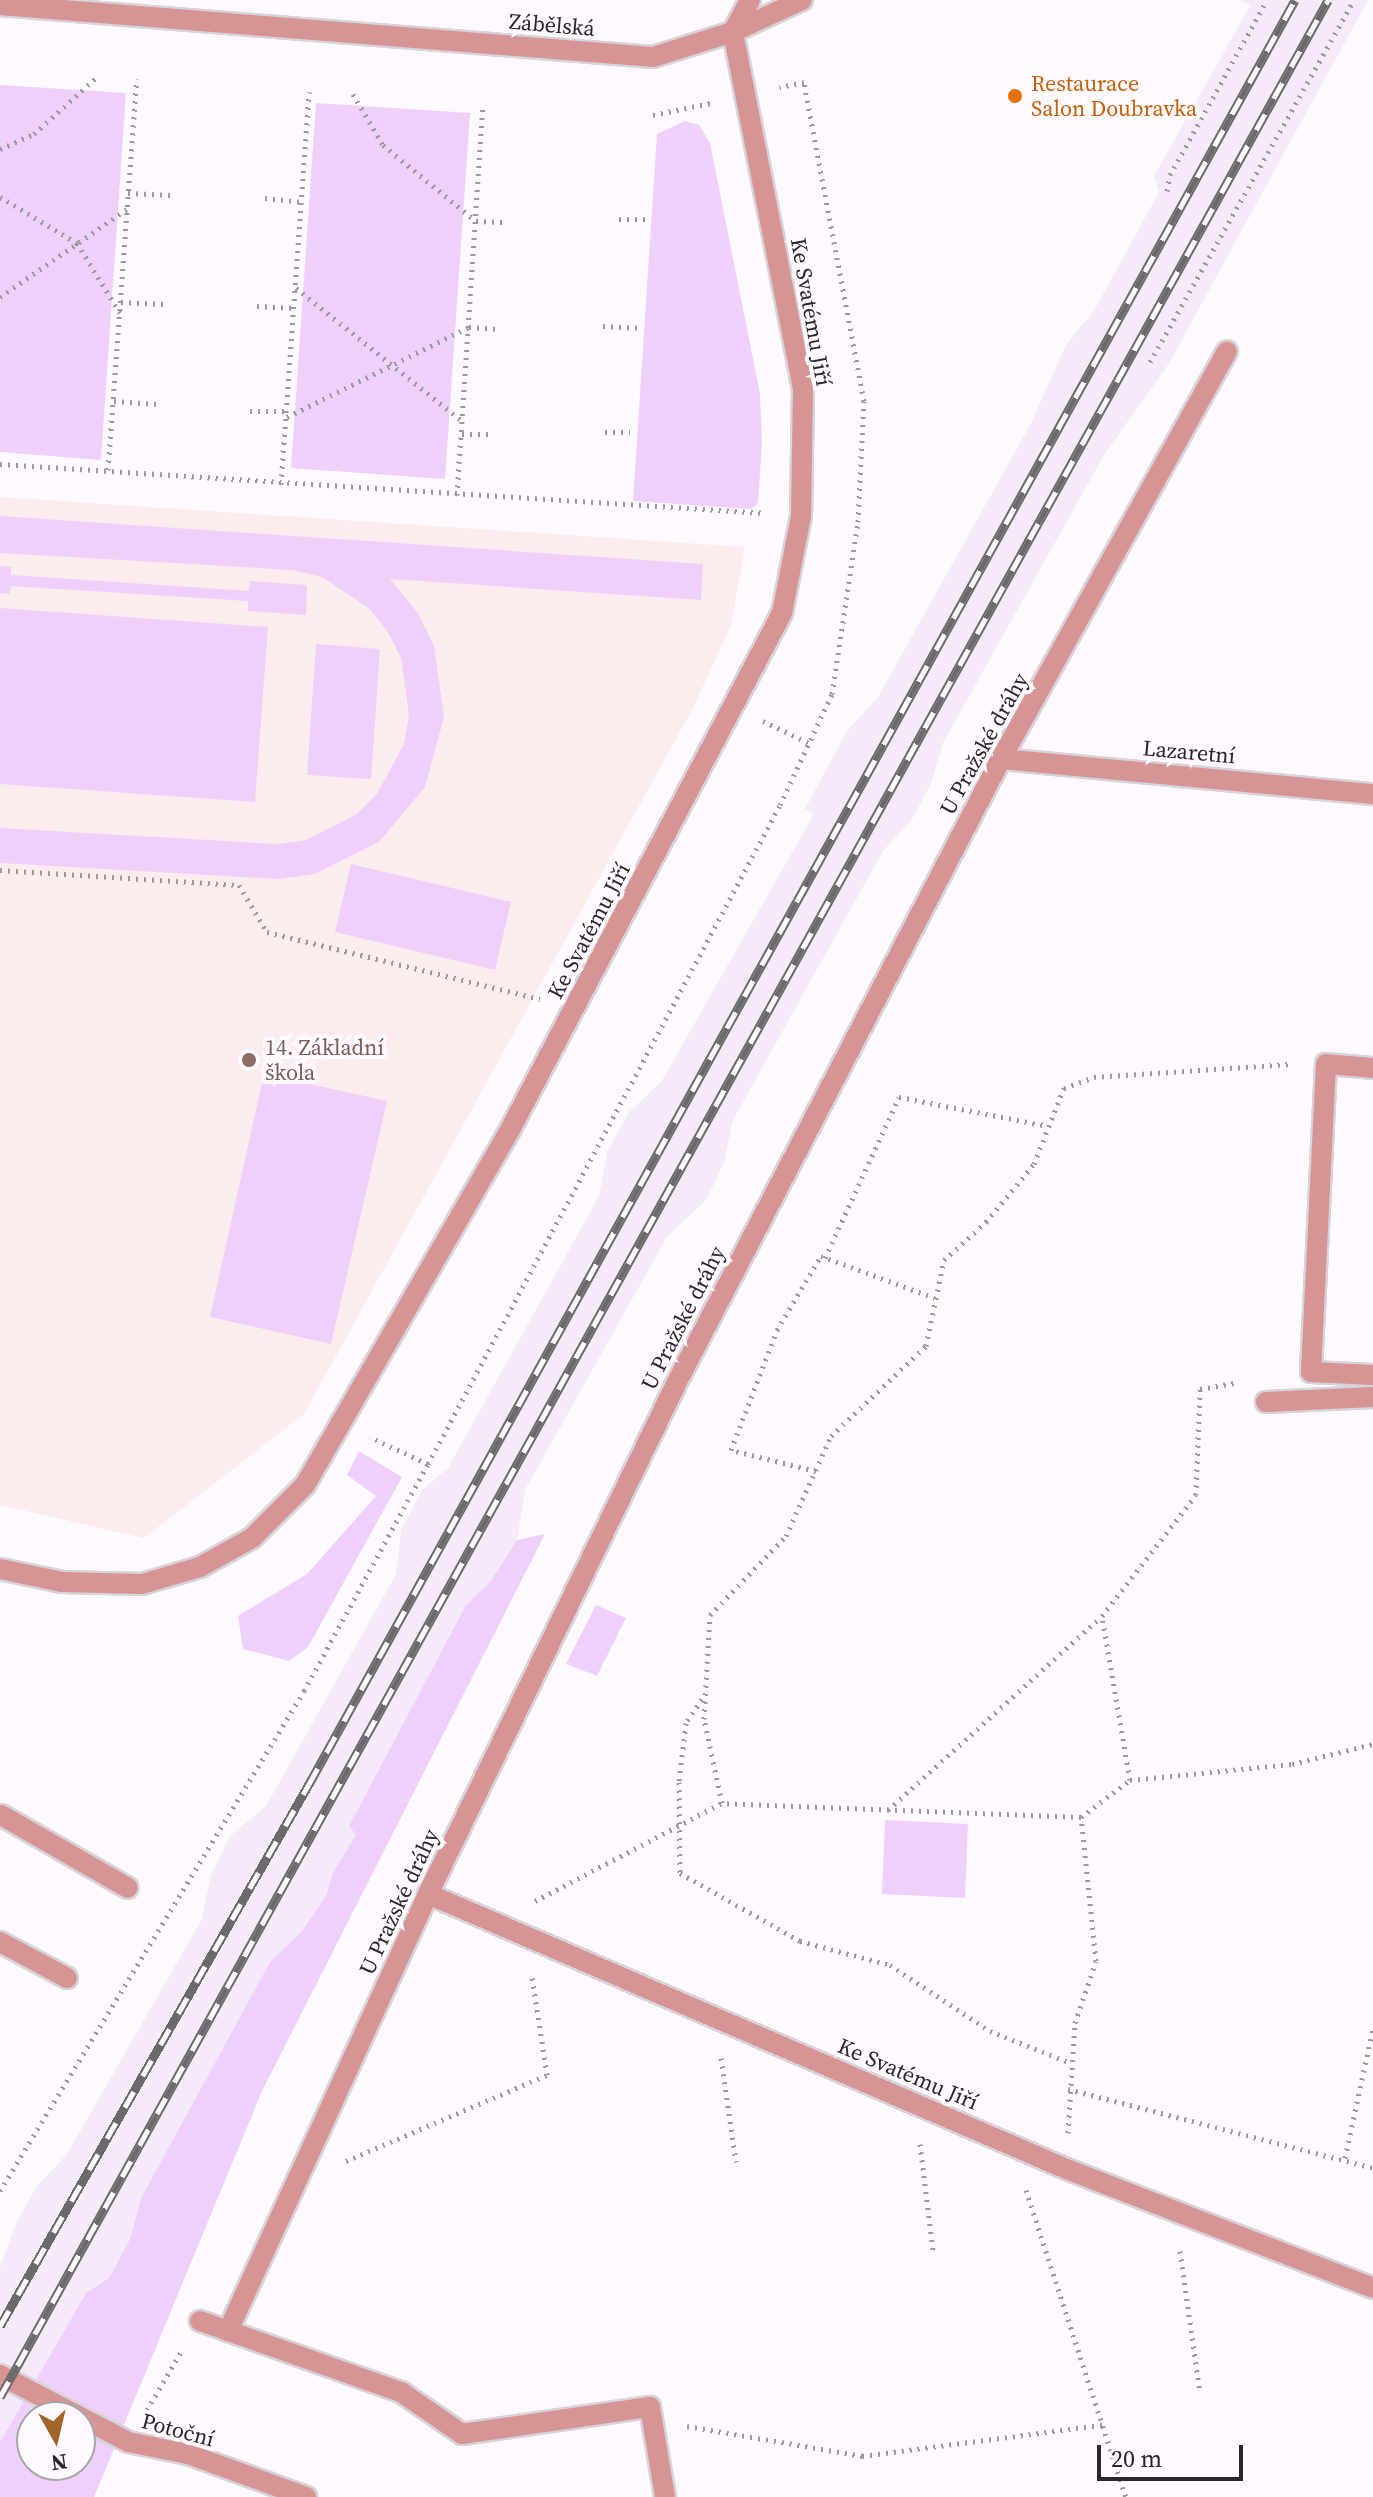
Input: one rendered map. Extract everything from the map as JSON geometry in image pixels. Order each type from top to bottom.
[{"type":"street","points":[[733,32],[750,0]]},
{"type":"street","name":"Zábělská","points":[[0,5],[120,7],[653,57],[733,32],[802,0]]},
{"type":"street","name":"Ke Svatému Jiří","points":[[0,1569],[62,1582],[142,1584],[200,1567],[252,1538],[305,1485],[512,1126],[718,740],[782,613],[801,516],[803,389],[733,32]]},
{"type":"street","name":"U Pražské dráhy","points":[[228,2331],[428,1894],[690,1357],[1001,759],[1227,351]]},
{"type":"street","name":"Lazaretní","points":[[1001,759],[1373,794]]},
{"type":"street","points":[[1373,1068],[1326,1064],[1311,1372],[1373,1375]]},
{"type":"street","points":[[1266,1402],[1373,1397]]},
{"type":"street","points":[[1,1815],[128,1888]]},
{"type":"street","name":"Ke Svatému Jiří","points":[[428,1894],[1069,2170],[1373,2288]]},
{"type":"street","points":[[0,1942],[67,1978]]},
{"type":"street","points":[[200,2321],[401,2392],[462,2434],[650,2407],[665,2497]]},
{"type":"street","name":"Potoční","points":[[0,2375],[128,2442],[188,2454],[306,2497]]},
{"type":"path","points":[[1167,191],[1170,175],[1267,0]]},
{"type":"path","points":[[1150,362],[1354,0]]},
{"type":"path","points":[[0,149],[34,134],[98,76]]},
{"type":"path","points":[[108,470],[137,79]]},
{"type":"path","points":[[0,2191],[304,1691],[428,1464],[832,694],[848,602],[864,401],[804,82]]},
{"type":"path","points":[[281,484],[309,92]]},
{"type":"path","points":[[353,94],[383,145],[476,221],[503,222]]},
{"type":"path","points":[[457,495],[483,104]]},
{"type":"path","points":[[128,193],[171,195]]},
{"type":"path","points":[[0,197],[77,243],[120,313]]},
{"type":"path","points":[[265,198],[302,202]]},
{"type":"path","points":[[0,297],[128,208]]},
{"type":"path","points":[[619,219],[645,219]]},
{"type":"path","points":[[296,287],[463,422]]},
{"type":"path","points":[[121,302],[164,304]]},
{"type":"path","points":[[257,306],[294,308]]},
{"type":"path","points":[[603,326],[637,328]]},
{"type":"path","points":[[250,411],[287,414],[469,327],[498,329]]},
{"type":"path","points":[[114,401],[157,404]]},
{"type":"path","points":[[605,432],[630,432]]},
{"type":"path","points":[[462,434],[492,434]]},
{"type":"path","points":[[0,464],[801,516]]},
{"type":"path","points":[[758,719],[809,743]]},
{"type":"path","points":[[0,870],[239,885],[267,932],[534,998]]},
{"type":"path","points":[[722,1803],[703,1698],[710,1615],[786,1536],[831,1436],[926,1346],[944,1260],[986,1222],[1034,1164],[1064,1088],[1094,1077],[1326,1064]]},
{"type":"path","points":[[825,1258],[899,1097],[1048,1126]]},
{"type":"path","points":[[816,1471],[731,1450],[777,1330],[821,1256],[935,1298]]},
{"type":"path","points":[[888,1810],[1102,1616],[1196,1495],[1200,1389],[1254,1378],[1266,1402]]},
{"type":"path","points":[[341,1424],[428,1464]]},
{"type":"path","points":[[1102,1616],[1130,1780]]},
{"type":"path","points":[[703,1698],[686,1723],[680,1873],[800,1941],[890,1965],[990,2031],[1071,2063]]},
{"type":"path","points":[[494,1922],[680,1828],[722,1803],[1081,1817],[1130,1780],[1292,1764],[1373,1744]]},
{"type":"path","points":[[1069,2170],[1068,2089],[1075,2023],[1096,1961],[1081,1817]]},
{"type":"path","points":[[296,2182],[547,2075],[525,1936]]},
{"type":"path","points":[[715,2018],[736,2162]]},
{"type":"path","points":[[1345,2158],[1373,2028]]},
{"type":"path","points":[[1068,2089],[1345,2158],[1373,2168]]},
{"type":"path","points":[[914,2103],[933,2250]]},
{"type":"path","points":[[1013,2146],[1126,2497]]},
{"type":"path","points":[[1175,2211],[1200,2393]]},
{"type":"path","points":[[128,2442],[200,2321]]},
{"type":"path","points":[[652,2420],[862,2456],[1102,2425]]},
{"type":"shaded area","points":[[1241,0],[1368,0],[1168,365],[1104,455],[943,743],[931,784],[911,821],[883,851],[732,1122],[724,1163],[706,1200],[667,1237],[525,1490],[517,1540],[490,1582],[466,1605],[349,1826],[356,1835],[333,1872],[326,1896],[302,1931],[270,1962],[141,2198],[130,2239],[109,2278],[86,2293],[24,2401],[16,2401],[16,2414],[0,2442],[0,2267],[15,2226],[36,2187],[67,2154],[202,1919],[211,1875],[230,1836],[266,1806],[396,1574],[401,1530],[423,1489],[448,1468],[599,1196],[607,1152],[629,1112],[661,1082],[814,814],[805,809],[847,731],[878,697],[1030,425],[1066,345],[1095,309],[1159,192],[1154,176],[1250,6]]},
{"type":"shaded area","points":[[0,85],[126,93],[101,460],[0,452]]},
{"type":"shaded area","points":[[316,103],[470,113],[445,479],[291,468]]},
{"type":"shaded area","points":[[685,121],[699,125],[710,143],[760,394],[762,442],[758,503],[751,509],[633,501],[657,134]]},
{"type":"shaded area","name":"14. Základní škola","points":[[0,497],[745,547],[731,625],[694,706],[304,1414],[144,1538],[0,1505]]},
{"type":"shaded area","points":[[0,516],[703,564],[701,600],[390,579],[418,613],[434,646],[444,717],[425,787],[379,842],[315,874],[279,879],[0,863],[0,828],[277,844],[306,840],[357,814],[377,794],[404,744],[409,715],[401,658],[388,632],[370,609],[322,577],[293,570],[0,553]]},
{"type":"shaded area","points":[[0,566],[11,567],[11,575],[249,591],[250,581],[307,585],[306,615],[248,611],[248,601],[11,586],[9,594],[0,593]]},
{"type":"shaded area","points":[[0,608],[268,627],[255,802],[0,784]]},
{"type":"shaded area","points":[[316,644],[380,649],[371,779],[307,775]]},
{"type":"shaded area","points":[[351,864],[511,902],[495,970],[335,932]]},
{"type":"shaded area","points":[[264,1074],[387,1101],[331,1344],[210,1317]]},
{"type":"shaded area","points":[[359,1451],[402,1477],[308,1647],[289,1661],[243,1649],[238,1616],[307,1574],[376,1496],[347,1475]]},
{"type":"shaded area","points":[[545,1534],[262,2091],[94,2497],[0,2497],[0,2442],[16,2414],[16,2481],[96,2481],[96,2401],[24,2401],[86,2293],[109,2278],[130,2239],[141,2198],[270,1962],[302,1931],[326,1896],[333,1872],[356,1835],[349,1826],[466,1605],[490,1582],[517,1540]]},
{"type":"shaded area","points":[[596,1605],[626,1618],[597,1676],[566,1664]]},
{"type":"shaded area","points":[[885,1820],[968,1824],[965,1898],[882,1894]]},
{"type":"railway","points":[[0,2326],[309,1784],[1295,0]]},
{"type":"railway","points":[[0,2397],[1328,0]]},
{"type":"place","name":"Restaurace Salon Doubravka","points":[[1015,96]]},
{"type":"place","name":"14. Základní škola","points":[[249,1060]]}]
